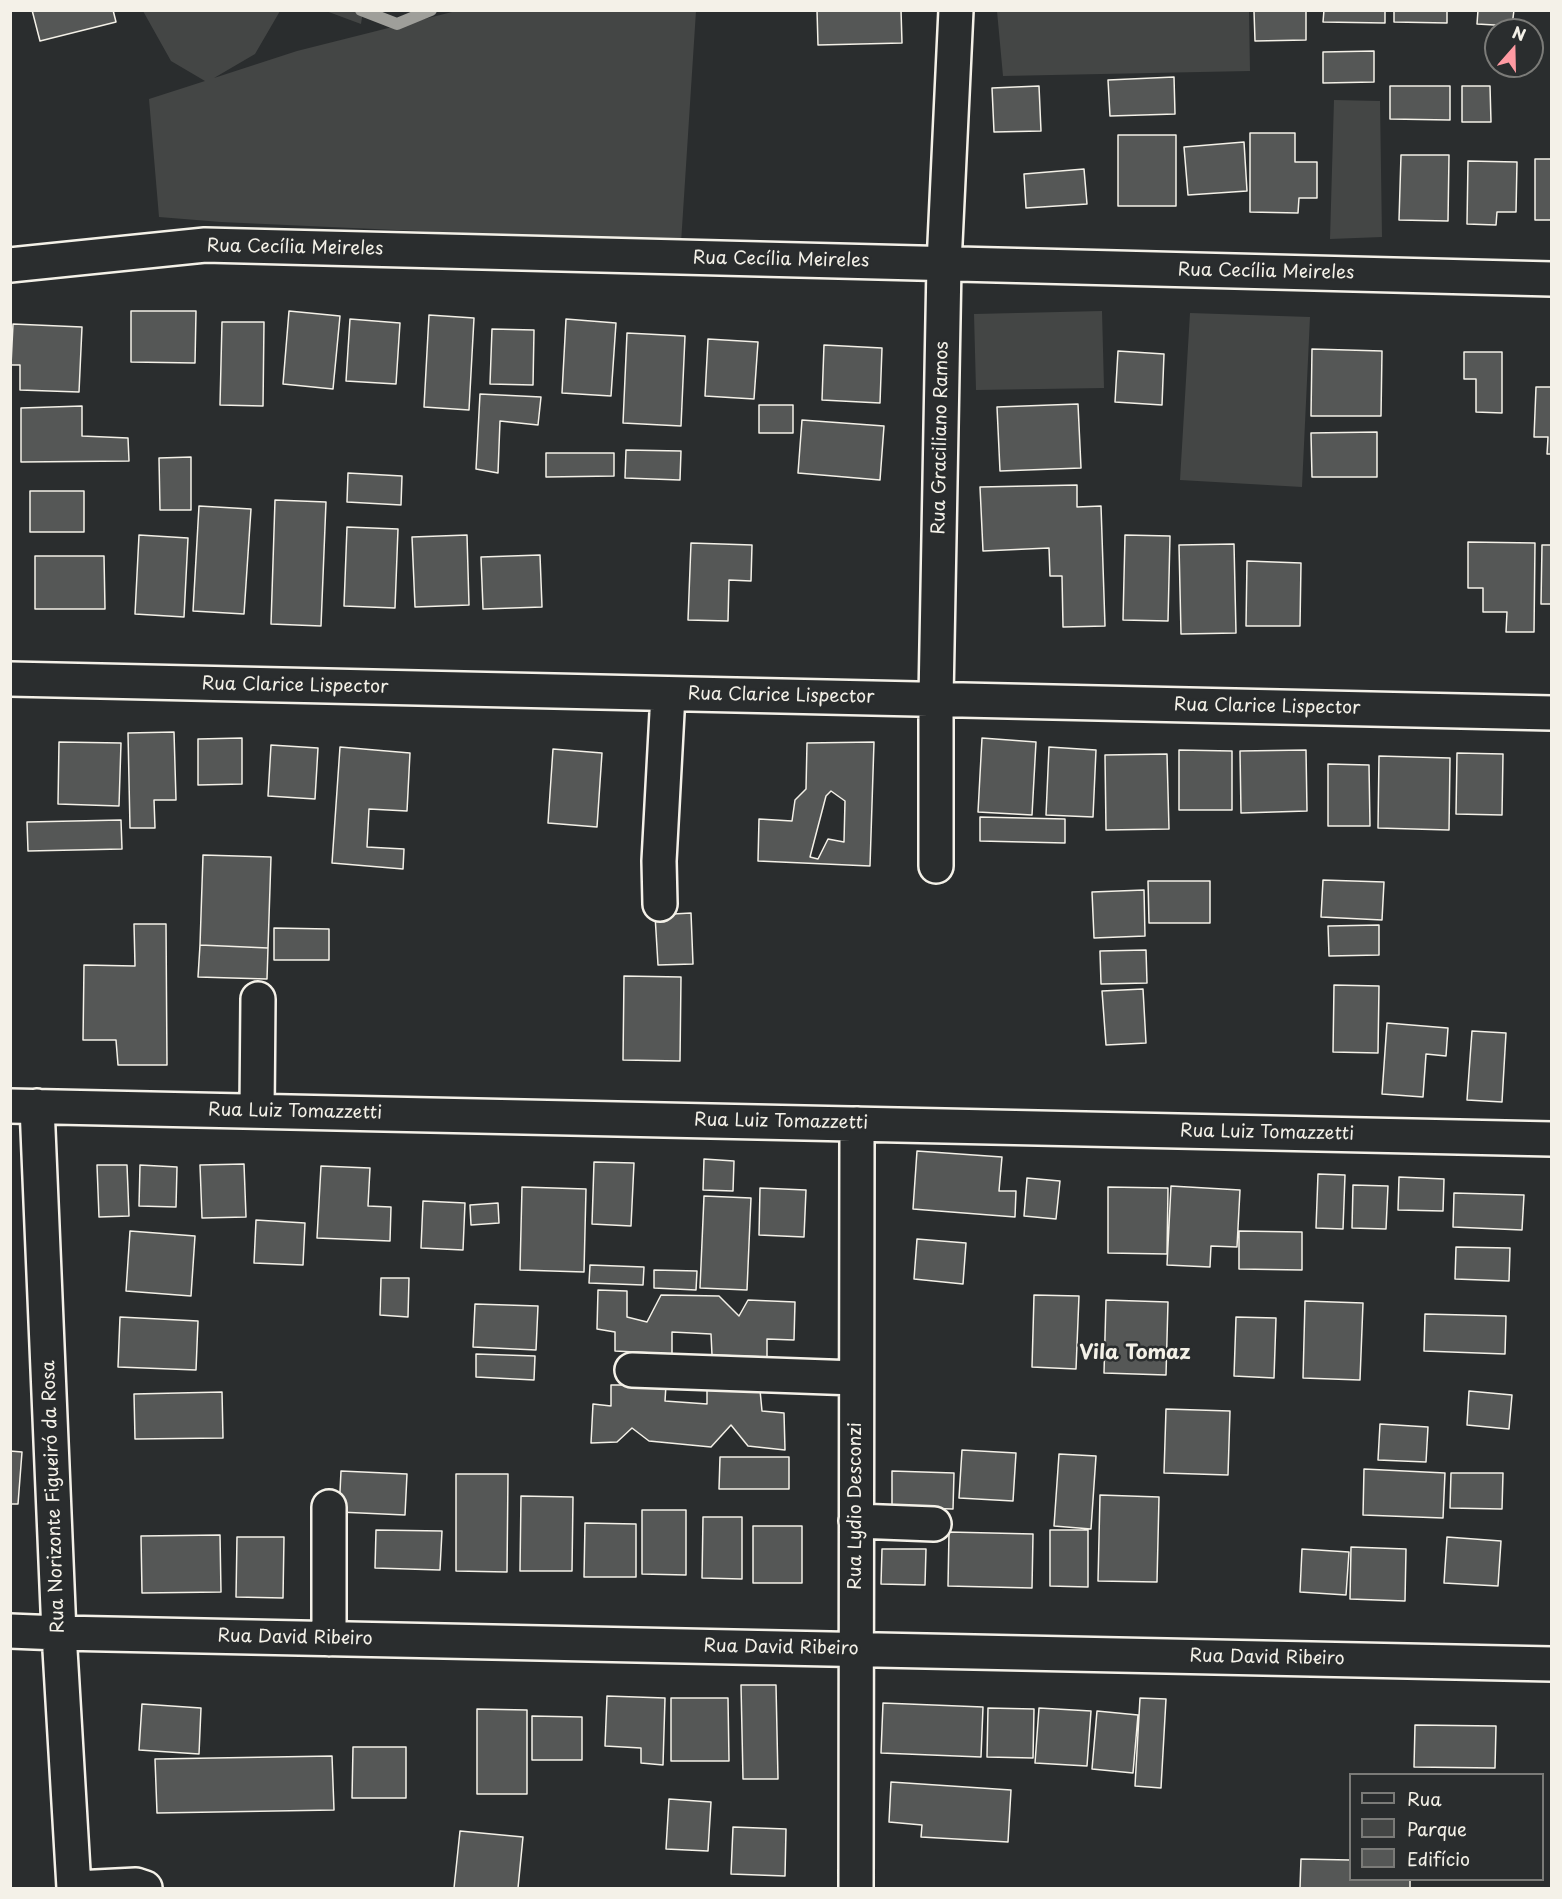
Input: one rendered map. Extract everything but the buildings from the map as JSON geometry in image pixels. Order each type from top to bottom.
[{"type":"street","name":"Rua Graciliano Ramos","points":[[936,867],[936,699],[944,264],[956,10]]},
{"type":"street","name":"Rua Cecília Meireles","points":[[10,265],[205,245],[1551,279]]},
{"type":"street","name":"Rua Clarice Lispector","points":[[10,679],[1551,713]]},
{"type":"street","points":[[660,904],[659,861],[668,694]]},
{"type":"street","points":[[257,1111],[258,999]]},
{"type":"street","name":"Rua Luiz Tomazzetti","points":[[24,1106],[1551,1139]]},
{"type":"street","name":"Rua Norizonte Figueiró da Rosa","points":[[24,1106],[75,1888]]},
{"type":"street","name":"Rua Lydio Desconzi","points":[[856,1888],[857,1124]]},
{"type":"street","points":[[632,1370],[856,1378]]},
{"type":"street","points":[[329,1507],[329,1639]]},
{"type":"street","points":[[856,1521],[934,1524]]},
{"type":"street","name":"Rua David Ribeiro","points":[[10,1631],[59,1634],[1551,1664]]},
{"type":"street","points":[[75,1888],[136,1885],[145,1888]]},
{"type":"green space","points":[[143,11],[280,11],[255,54],[214,78],[297,51],[456,11],[696,11],[681,243],[221,222],[159,217],[149,99],[205,81],[171,61]]},
{"type":"green space","points":[[326,11],[363,11],[361,24]]},
{"type":"green space","points":[[997,11],[1249,11],[1250,71],[1003,76]]},
{"type":"green space","points":[[1334,100],[1380,101],[1382,237],[1330,239]]},
{"type":"green space","points":[[1102,311],[1104,388],[976,390],[974,314]]},
{"type":"green space","points":[[1190,313],[1310,317],[1302,487],[1180,480]]},
{"type":"waterway","points":[[361,10],[397,24],[431,10]]},
{"type":"district","name":"Vila Tomaz","points":[[1135,1353]]}]
